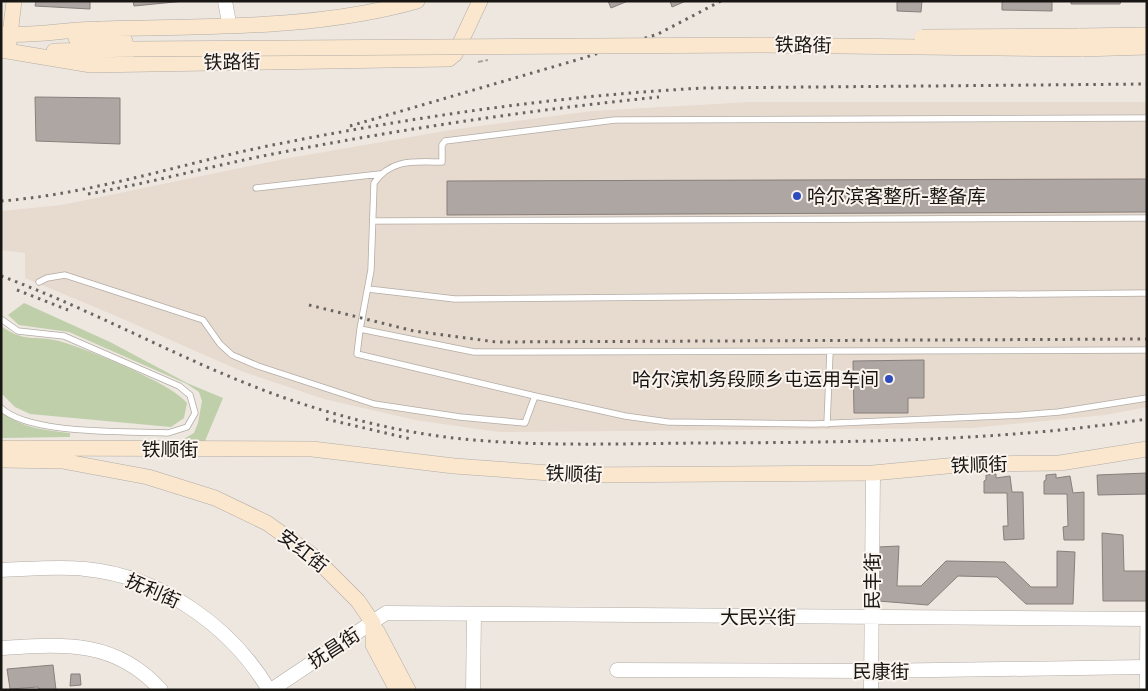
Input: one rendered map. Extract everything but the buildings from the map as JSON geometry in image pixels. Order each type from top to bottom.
[{"type":"main road","points":[[5,42],[14,1]]},
{"type":"main road","name":"铁路街","points":[[5,42],[72,29],[269,25],[316,22],[417,1]]},
{"type":"main road","name":"铁路街","points":[[5,42],[91,64],[449,59],[455,54],[480,1]]},
{"type":"main road","name":"铁路街","points":[[1080,43],[1147,35]]},
{"type":"main road","name":"铁路街","points":[[5,42],[43,51],[132,45],[1080,43],[1147,46]]},
{"type":"main road","name":"铁顺街","points":[[1,448],[312,449],[454,466],[577,475],[873,472],[968,464],[1060,463],[1147,449]]},
{"type":"main road","name":"铁顺街","points":[[1,460],[62,461],[148,477]]},
{"type":"main road","name":"安红街","points":[[148,477],[215,498],[267,523],[312,555],[358,601],[373,623],[408,690]]},
{"type":"main road","points":[[373,623],[373,645],[397,690]]},
{"type":"street","points":[[225,1],[229,23]]},
{"type":"street","name":"民丰街","points":[[871,690],[873,472]]},
{"type":"street","name":"抚利街","points":[[1,570],[84,568],[105,572],[159,590],[182,602],[213,624],[258,671],[270,690]]},
{"type":"street","name":"大民兴街","points":[[373,623],[386,613],[1146,619]]},
{"type":"street","points":[[473,690],[474,615]]},
{"type":"street","points":[[1145,690],[1146,619]]},
{"type":"street","name":"抚昌街","points":[[270,690],[373,623]]},
{"type":"street","points":[[1,648],[64,644],[103,652],[143,671],[161,690]]},
{"type":"street","name":"民康街","points":[[617,670],[872,671],[1145,667]]},
{"type":"lane","points":[[1147,118],[615,120],[445,141],[442,145],[442,162],[402,162],[390,166],[380,174],[374,183],[368,289],[357,354],[625,416],[668,422],[827,424],[1021,415],[1059,412],[1147,398]]},
{"type":"lane","points":[[256,188],[380,174]]},
{"type":"lane","points":[[373,220],[1147,218]]},
{"type":"lane","points":[[39,282],[47,278],[65,275],[203,320],[220,344],[232,355],[258,366],[374,404],[460,417],[525,424],[535,396]]},
{"type":"lane","points":[[368,289],[455,299],[1147,294]]},
{"type":"lane","points":[[1,319],[18,331],[64,336],[179,386],[190,395],[195,413],[187,427],[168,433],[46,427],[25,422],[7,414],[1,408]]},
{"type":"lane","points":[[360,329],[474,352],[1147,350]]},
{"type":"lane","points":[[827,424],[830,351]]},
{"type":"shaded area","points":[[751,102],[1147,102],[1147,407],[1105,415],[971,428],[499,432],[415,420],[324,399],[241,371],[25,278],[25,253],[1,250],[1,211],[62,205],[284,159],[451,130],[592,111]]},
{"type":"green space","points":[[24,303],[110,342],[187,383],[223,398],[205,441],[182,440],[194,433],[198,423],[202,401],[199,392],[187,384],[69,332],[19,325],[8,315]]},
{"type":"green space","points":[[1,326],[23,337],[50,339],[71,345],[107,359],[165,386],[187,403],[184,418],[171,427],[30,414],[15,407],[1,393]]},
{"type":"green space","points":[[1,412],[25,425],[70,433],[70,437],[1,438]]},
{"type":"railway","points":[[350,126],[580,59],[658,34],[721,1]]},
{"type":"railway","points":[[1,201],[69,192],[136,178],[235,153],[376,126],[484,109],[594,96],[703,88],[1147,84]]},
{"type":"railway","points":[[88,194],[250,159],[369,136],[514,114],[659,97]]},
{"type":"railway","points":[[1,276],[83,310],[204,366],[287,399],[383,426],[456,438],[565,444],[878,441],[1040,432],[1147,419]]},
{"type":"railway","points":[[17,290],[68,310]]},
{"type":"railway","points":[[309,305],[414,331],[496,342],[1147,339]]},
{"type":"railway","points":[[326,419],[411,439]]},
{"type":"place","name":"哈尔滨客整所-整备库","points":[[797,196]]},
{"type":"place","name":"哈尔滨机务段顾乡屯运用车间","points":[[889,379]]}]
